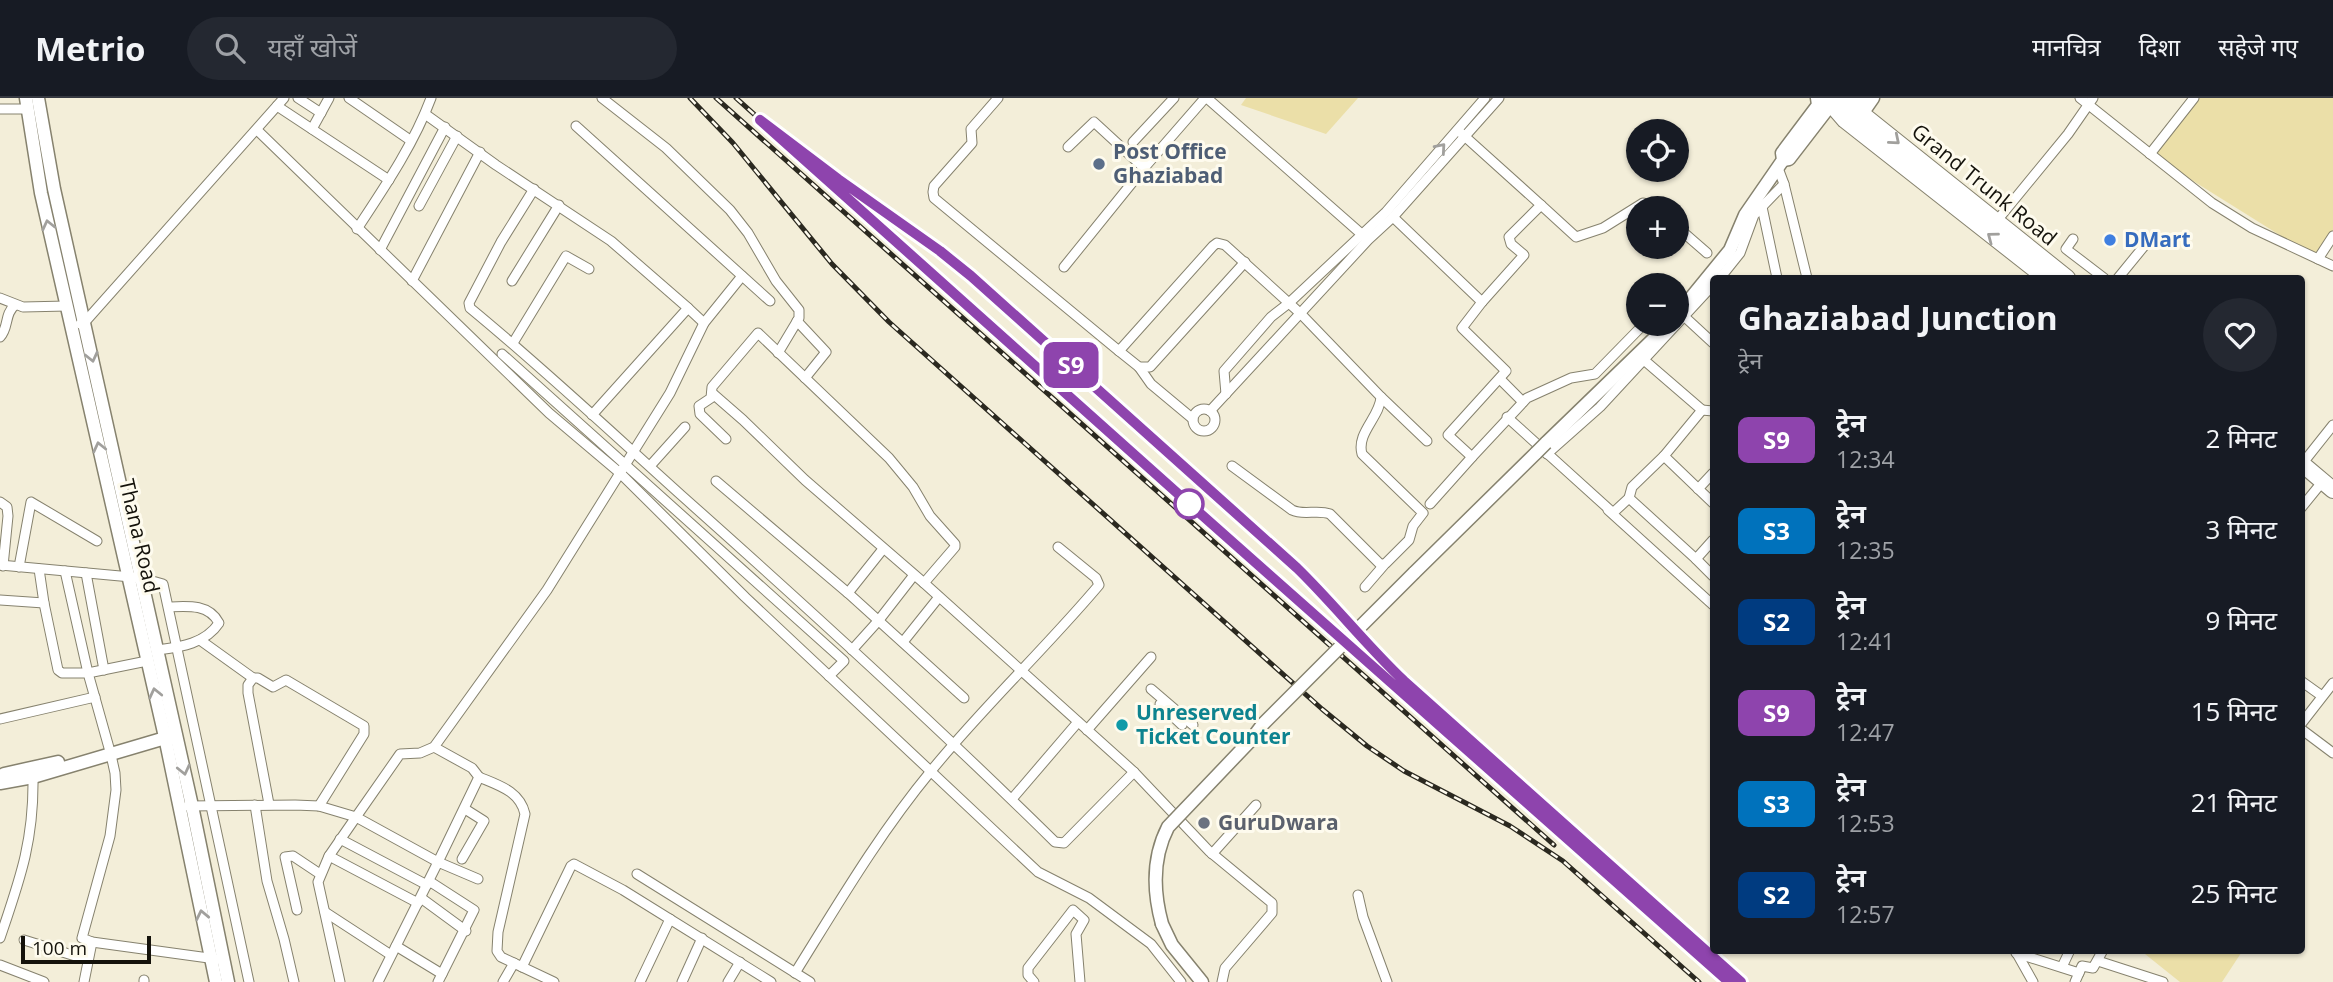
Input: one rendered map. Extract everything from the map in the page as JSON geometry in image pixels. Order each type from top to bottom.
[{"type":"highway","name":"Grand Trunk Road","points":[[1843,106],[2063,275]]},
{"type":"highway","name":"Grand Trunk Road","points":[[1843,106],[2042,275]]},
{"type":"highway","points":[[2305,467],[2324,486],[2333,502]]},
{"type":"highway","points":[[2305,477],[2324,486]]},
{"type":"street","name":"Thana Road","points":[[38,98],[78,325],[135,577],[147,661],[170,733]]},
{"type":"street","points":[[298,98],[321,113]]},
{"type":"street","points":[[312,129],[329,98]]},
{"type":"street","points":[[349,98],[410,140]]},
{"type":"street","points":[[357,229],[389,180],[431,98]]},
{"type":"street","points":[[602,98],[666,148],[730,210],[748,233],[776,281],[799,310],[797,321],[778,353]]},
{"type":"street","points":[[998,98],[971,130],[972,143],[934,186],[934,198],[1139,367],[1151,384],[1193,419],[1196,429],[1207,435],[1215,421],[1210,411]]},
{"type":"street","points":[[1133,142],[1174,98]]},
{"type":"street","points":[[1065,267],[1144,168],[1206,98],[1365,237]]},
{"type":"street","points":[[1210,411],[1301,314],[1485,98]]},
{"type":"street","points":[[1226,394],[1224,371],[1271,317],[1365,237],[1393,217],[1499,98]]},
{"type":"street","points":[[1712,275],[1730,250],[1745,215],[1780,164],[1789,159],[1843,106],[1873,98]]},
{"type":"street","points":[[2080,98],[2091,101],[2188,186],[2232,216],[2333,266]]},
{"type":"street","points":[[2150,153],[2194,98]]},
{"type":"street","points":[[1995,223],[2068,134],[2091,101]]},
{"type":"street","points":[[78,325],[281,102],[312,129],[389,180]]},
{"type":"street","name":"Thana Road","points":[[26,103],[41,193],[66,306],[78,325]]},
{"type":"street","points":[[0,109],[26,103]]},
{"type":"street","points":[[425,114],[628,253],[705,323]]},
{"type":"street","points":[[1068,147],[1094,122],[1144,168]]},
{"type":"street","points":[[576,126],[770,301]]},
{"type":"street","points":[[380,250],[445,127]]},
{"type":"street","points":[[1457,130],[1576,237],[1603,228],[1626,214]]},
{"type":"street","points":[[257,131],[549,413],[622,469],[844,661]]},
{"type":"street","points":[[419,206],[457,136]]},
{"type":"street","points":[[412,281],[480,152]]},
{"type":"street","points":[[1780,164],[1806,275]]},
{"type":"street","points":[[1723,275],[1741,253],[1750,225],[1762,207],[1784,184]]},
{"type":"street","points":[[534,189],[501,242],[469,303],[471,308],[635,452],[853,650],[1059,844],[1064,843],[1134,772]]},
{"type":"street","points":[[512,282],[559,205]]},
{"type":"street","points":[[1472,457],[1448,435],[1506,371],[1462,328],[1524,255],[1511,244],[1509,237],[1541,205]]},
{"type":"street","points":[[1762,207],[1776,275]]},
{"type":"street","points":[[1393,217],[1482,302]]},
{"type":"street","points":[[2318,259],[2333,236]]},
{"type":"street","points":[[1689,237],[1707,253]]},
{"type":"street","points":[[2073,239],[2066,249],[2100,275]]},
{"type":"street","points":[[1119,351],[1217,243],[1225,245],[1301,314],[1427,441]]},
{"type":"street","points":[[2120,275],[2145,245]]},
{"type":"street","points":[[513,343],[566,256],[589,269]]},
{"type":"street","points":[[1139,367],[1150,367],[1154,364],[1245,262]]},
{"type":"street","points":[[340,982],[318,882],[330,856],[400,754],[419,753],[434,747],[547,590],[670,393],[705,323],[742,276]]},
{"type":"street","points":[[1689,308],[1710,278]]},
{"type":"street","points":[[1547,454],[1600,407],[1710,288]]},
{"type":"street","points":[[0,298],[15,305],[66,306]]},
{"type":"street","points":[[0,337],[4,332],[8,312],[15,305]]},
{"type":"street","points":[[592,415],[688,308]]},
{"type":"street","points":[[797,321],[826,352],[805,378]]},
{"type":"street","points":[[1689,324],[1710,341]]},
{"type":"street","points":[[726,439],[699,414],[699,406],[711,398],[712,387],[758,332],[889,458],[913,487],[930,516],[955,544],[924,583]]},
{"type":"street","points":[[1430,504],[1522,402],[1564,380],[1595,374],[1632,336]]},
{"type":"street","points":[[1202,982],[1172,945],[1156,902],[1158,852],[1168,827],[1251,740],[1263,723],[1657,336]]},
{"type":"street","points":[[502,354],[622,469],[829,676],[1038,872],[1089,898],[1151,944],[1181,982]]},
{"type":"street","points":[[1644,360],[1702,411],[1710,411]]},
{"type":"street","points":[[1500,379],[1522,402]]},
{"type":"street","points":[[712,393],[1134,772],[1212,854],[1268,899],[1273,907],[1272,913],[1225,968],[1222,982]]},
{"type":"street","points":[[1365,587],[1409,540],[1413,526],[1423,513],[1360,450],[1362,439],[1380,405],[1381,397]]},
{"type":"street","points":[[1193,419],[1195,414],[1202,410],[1210,411]]},
{"type":"street","points":[[1608,509],[1615,511],[1629,498],[1632,487],[1664,456],[1702,411]]},
{"type":"street","points":[[1507,417],[1710,602]]},
{"type":"street","points":[[2305,458],[2333,425]]},
{"type":"street","points":[[650,466],[685,427]]},
{"type":"street","points":[[1664,456],[1710,500]]},
{"type":"street","points":[[1232,466],[1297,513],[1330,514],[1379,564],[1384,565]]},
{"type":"street","points":[[1699,489],[1710,476]]},
{"type":"street","points":[[716,481],[879,620],[964,698]]},
{"type":"street","points":[[2305,504],[2324,486]]},
{"type":"street","points":[[1629,498],[1710,573]]},
{"type":"street","points":[[0,502],[8,511],[1,566],[135,577],[163,583],[249,982]]},
{"type":"street","points":[[19,567],[31,502],[97,541]]},
{"type":"street","points":[[1696,559],[1710,543]]},
{"type":"street","points":[[795,973],[881,836],[931,771],[1099,585],[1096,578],[1058,547]]},
{"type":"street","points":[[848,593],[883,549]]},
{"type":"street","points":[[40,569],[44,603],[59,672],[88,673],[147,661]]},
{"type":"street","points":[[65,571],[88,673],[115,773],[116,790],[102,871],[82,938],[92,942],[217,959]]},
{"type":"street","points":[[86,573],[104,670]]},
{"type":"street","points":[[829,676],[879,620],[914,575]]},
{"type":"street","name":"Thana Road","points":[[135,577],[158,650],[170,733],[217,959],[216,982]]},
{"type":"street","points":[[903,642],[939,597]]},
{"type":"street","points":[[0,601],[44,603]]},
{"type":"street","points":[[158,650],[177,648],[200,640],[213,632],[219,623],[215,615],[197,606],[169,607]]},
{"type":"street","points":[[200,640],[253,678],[273,687],[286,680],[364,726],[364,734],[319,806]]},
{"type":"street","points":[[1087,730],[1151,657]]},
{"type":"street","points":[[253,678],[248,685],[248,693],[270,804]]},
{"type":"street","points":[[2305,721],[2333,683]]},
{"type":"street","points":[[2305,684],[2322,696]]},
{"type":"street","points":[[1182,725],[1149,690],[1193,725]]},
{"type":"street","points":[[0,719],[95,697]]},
{"type":"street","points":[[1012,799],[1078,722]]},
{"type":"street","points":[[2305,730],[2333,753]]},
{"type":"street","points":[[0,783],[33,777],[170,733]]},
{"type":"street","points":[[434,747],[472,768],[479,777],[506,788],[516,795],[523,805],[525,814],[496,943],[497,951],[500,957],[554,982]]},
{"type":"street","points":[[0,775],[110,752]]},
{"type":"street","points":[[0,938],[28,851],[34,808],[33,777]]},
{"type":"street","points":[[378,982],[479,777]]},
{"type":"street","points":[[255,805],[267,881],[294,982]]},
{"type":"street","points":[[186,806],[319,806],[356,817],[438,862],[478,879]]},
{"type":"street","points":[[1212,854],[1256,806]]},
{"type":"street","points":[[462,859],[484,821],[465,809]]},
{"type":"street","points":[[340,839],[428,883],[474,910],[466,931],[440,978],[396,946]]},
{"type":"street","points":[[297,910],[285,857],[293,856],[320,874]]},
{"type":"street","points":[[330,856],[420,901],[466,931]]},
{"type":"street","points":[[503,982],[518,965],[574,864],[623,890],[771,982]]},
{"type":"street","points":[[638,874],[810,982]]},
{"type":"street","points":[[1358,895],[1363,917],[1387,982]]},
{"type":"street","points":[[1034,982],[1028,975],[1028,968],[1073,910],[1084,920],[1076,934],[1080,982]]},
{"type":"street","points":[[325,912],[391,955]]},
{"type":"street","points":[[640,982],[670,919]]},
{"type":"street","points":[[682,982],[702,938]]},
{"type":"street","points":[[24,940],[88,960]]},
{"type":"street","points":[[84,982],[92,942]]},
{"type":"street","points":[[2018,954],[2033,982]]},
{"type":"street","points":[[2025,954],[2062,967],[2077,977],[2082,966],[2093,968],[2100,954]]},
{"type":"street","points":[[2062,967],[2068,954]]},
{"type":"street","points":[[2103,954],[2163,982]]},
{"type":"street","name":"Thana Road","points":[[217,959],[228,982]]},
{"type":"street","points":[[728,982],[740,962]]},
{"type":"street","points":[[0,965],[30,979],[44,982]]},
{"type":"shaded area","points":[[1246,98],[1358,98],[1326,134],[1241,105]]},
{"type":"shaded area","points":[[2194,98],[2333,98],[2333,237],[2318,259],[2150,154]]},
{"type":"shaded area","points":[[2145,954],[2240,954],[2222,982],[2180,982]]},
{"type":"railway","points":[[690,98],[733,143],[832,264],[889,322],[1322,709],[1367,746],[1404,771],[1510,826],[1563,861],[1699,982]]},
{"type":"railway","points":[[716,98],[1554,845]]},
{"type":"railway","points":[[736,98],[1729,982]]},
{"type":"railway","points":[[830,173],[971,276],[1297,568],[1383,661],[1442,715]]},
{"type":"train","name":"S9","points":[[1729,982],[760,120],[971,276],[1297,568],[1404,681],[1741,982]]},
{"type":"place","name":"Post Office Ghaziabad","points":[[1099,164]]},
{"type":"place","name":"DMart","points":[[2110,240]]},
{"type":"place","name":"Unreserved Ticket Counter","points":[[1122,725]]},
{"type":"place","name":"GuruDwara","points":[[1204,823]]}]
